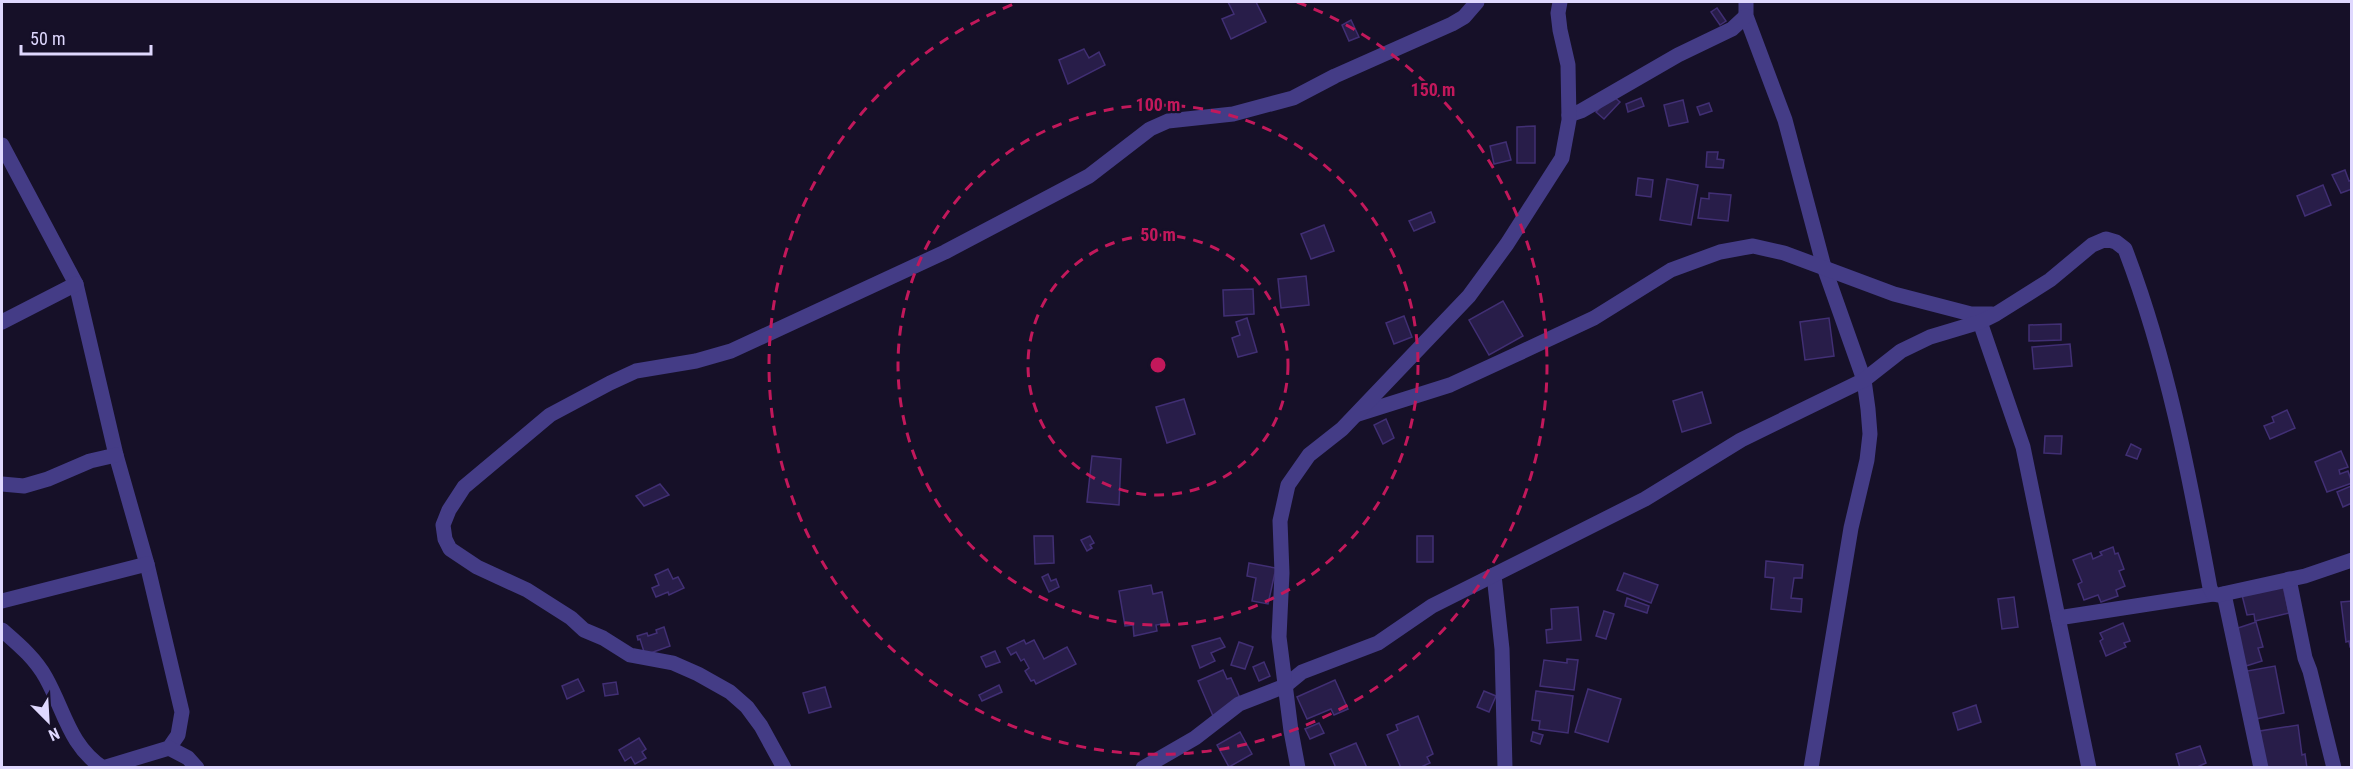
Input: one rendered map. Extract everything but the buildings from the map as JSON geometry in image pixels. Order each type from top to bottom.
[{"type":"street","points":[[784,768],[761,726],[747,707],[730,692],[673,663],[630,655],[603,638],[584,630],[571,618],[527,590],[477,567],[450,549],[445,539],[443,525],[449,510],[464,487],[549,415],[609,383],[636,371],[696,361],[731,351],[945,252],[1089,176],[1150,129],[1168,121],[1233,114],[1293,98],[1335,76],[1452,24],[1464,17],[1477,2]]},
{"type":"street","points":[[1298,768],[1279,637],[1282,573],[1280,522],[1288,485],[1309,455],[1356,415],[1469,296],[1507,244],[1562,158],[1569,115],[1568,65],[1560,30],[1560,2]]},
{"type":"street","points":[[1569,115],[1581,111],[1678,55],[1732,29],[1747,6]]},
{"type":"street","points":[[1747,6],[1785,120],[1824,267],[1864,380],[1870,434],[1867,460],[1851,528],[1811,768]]},
{"type":"street","points":[[2,145],[76,284],[116,455],[147,564],[182,712],[178,735],[169,748],[103,768],[90,759],[72,736],[45,675],[26,651],[2,630]]},
{"type":"street","points":[[1144,768],[1195,738],[1239,704],[1285,686],[1302,672],[1378,644],[1432,606],[1645,499],[1741,440],[1864,380],[1901,351],[1930,337],[1980,322],[1996,314],[2050,280],[2092,245],[2106,239],[2116,242],[2125,249],[2136,281],[2179,428],[2210,588],[2218,594],[2261,768]]},
{"type":"street","points":[[1356,415],[1450,385],[1594,318],[1671,270],[1720,252],[1753,246],[1784,253],[1894,294],[1971,314],[1996,314]]},
{"type":"street","points":[[2,322],[76,284]]},
{"type":"street","points":[[1980,322],[2023,447],[2089,768]]},
{"type":"street","points":[[2,484],[24,486],[48,479],[90,461],[116,455]]},
{"type":"street","points":[[2058,618],[2218,594],[2289,579],[2352,561]]},
{"type":"street","points":[[2,601],[147,564]]},
{"type":"street","points":[[1494,575],[1502,649],[1505,768]]},
{"type":"street","points":[[2289,579],[2305,658],[2334,768]]},
{"type":"street","points":[[169,748],[188,758],[197,768]]}]
